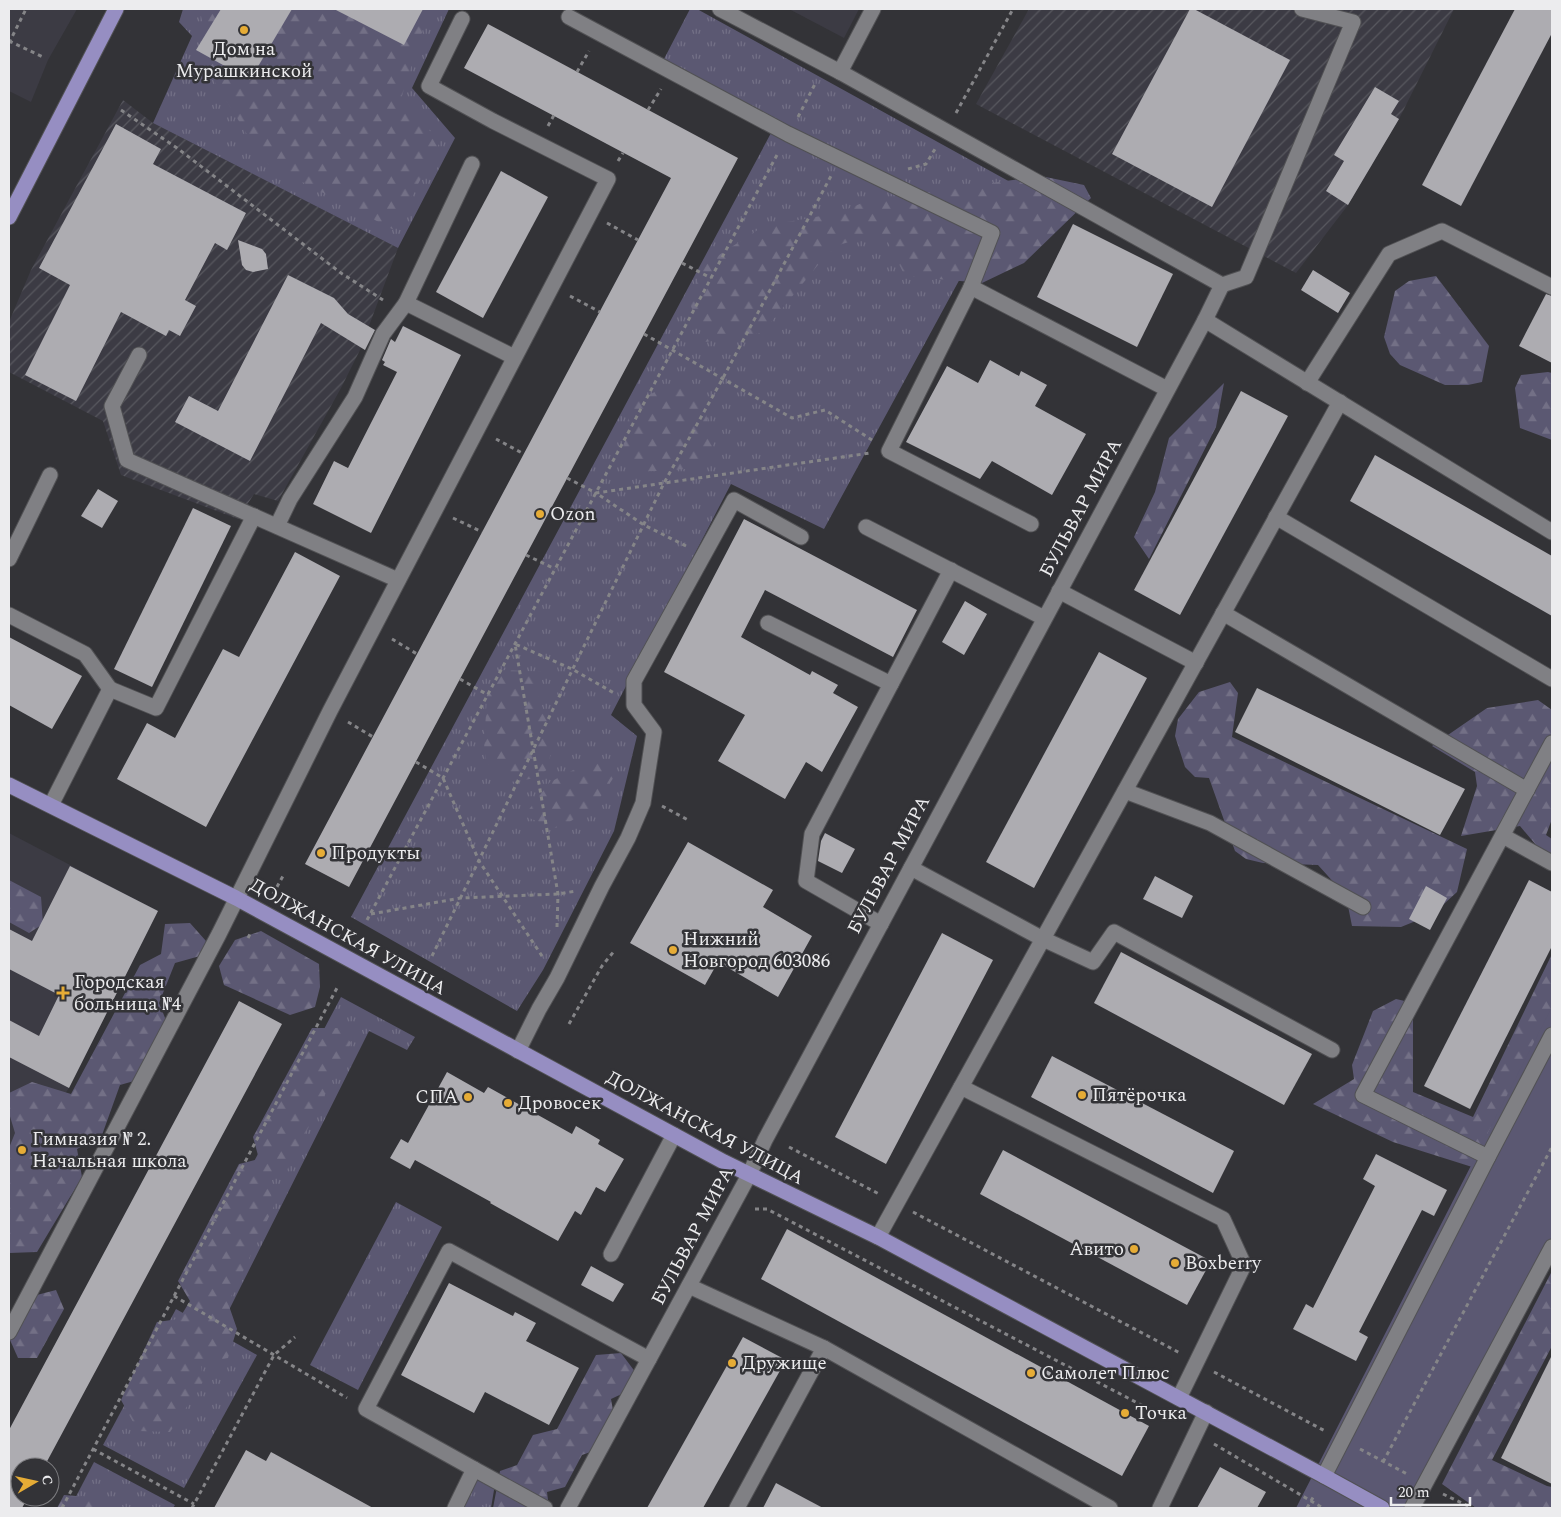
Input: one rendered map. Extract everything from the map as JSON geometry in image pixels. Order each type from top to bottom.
[{"type":"main road","points":[[9,217],[116,9]]},
{"type":"main road","name":"ДОЛЖАНСКАЯ УЛИЦА","points":[[9,785],[236,898],[749,1175],[878,1237],[1382,1508]]},
{"type":"street","points":[[720,9],[826,64],[1222,285],[1246,277],[1353,22],[1302,9]]},
{"type":"street","points":[[840,72],[873,9]]},
{"type":"street","points":[[569,17],[788,134],[992,233],[971,287],[889,450],[1031,524]]},
{"type":"street","points":[[9,1332],[214,943],[330,711],[608,179],[428,86],[462,19]]},
{"type":"street","points":[[277,526],[290,499],[355,397],[382,334],[403,307],[472,164]]},
{"type":"street","points":[[1307,383],[1389,254],[1442,231],[1552,287]]},
{"type":"street","name":"БУЛЬВАР МИРА","points":[[568,1508],[749,1175],[765,1140],[1205,320],[1222,285]]},
{"type":"street","points":[[971,287],[1168,389]]},
{"type":"street","points":[[403,307],[514,357]]},
{"type":"street","points":[[1205,320],[1552,532]]},
{"type":"street","points":[[139,355],[112,406],[126,460],[398,580]]},
{"type":"street","points":[[878,1237],[1340,402]]},
{"type":"street","points":[[9,559],[50,475]]},
{"type":"street","points":[[518,1051],[538,1009],[557,978],[628,838],[642,803],[654,732],[634,704],[634,681],[734,500],[801,537]]},
{"type":"street","points":[[9,615],[85,654],[110,689],[156,708],[254,516]]},
{"type":"street","points":[[1276,517],[1552,679]]},
{"type":"street","points":[[866,526],[1044,618]]},
{"type":"street","points":[[880,924],[806,882],[812,834],[951,570]]},
{"type":"street","points":[[1059,591],[1196,663]]},
{"type":"street","points":[[1223,613],[1527,790]]},
{"type":"street","points":[[768,623],[891,684]]},
{"type":"street","points":[[51,805],[110,689]]},
{"type":"street","points":[[1488,1157],[1363,1095],[1552,743]]},
{"type":"street","points":[[1125,791],[1210,824],[1363,907]]},
{"type":"street","points":[[1503,836],[1552,863]]},
{"type":"street","points":[[910,868],[1093,962],[1114,932],[1332,1050]]},
{"type":"street","points":[[1324,1476],[1552,1035]]},
{"type":"street","points":[[961,1087],[1223,1220],[1244,1265],[1178,1398]]},
{"type":"street","points":[[611,1254],[674,1135]]},
{"type":"street","points":[[1412,1508],[1552,1247]]},
{"type":"street","points":[[545,1508],[366,1409],[449,1251],[649,1359]]},
{"type":"street","points":[[689,1286],[824,1348],[1110,1508]]},
{"type":"street","points":[[740,1507],[824,1348]]},
{"type":"street","points":[[1160,1508],[1206,1412]]},
{"type":"street","points":[[455,1508],[474,1469]]},
{"type":"path","points":[[26,9],[9,42],[43,57]]},
{"type":"path","points":[[880,178],[926,164],[1013,9]]},
{"type":"path","points":[[367,920],[826,64]]},
{"type":"path","points":[[121,110],[177,148],[341,273],[403,307]]},
{"type":"path","points":[[432,956],[664,483],[723,378],[840,160]]},
{"type":"path","points":[[590,214],[638,240]]},
{"type":"path","points":[[682,263],[711,278]]},
{"type":"path","points":[[552,287],[600,312]]},
{"type":"path","points":[[644,334],[792,418],[825,410],[889,450]]},
{"type":"path","points":[[477,430],[524,454]]},
{"type":"path","points":[[596,494],[889,450]]},
{"type":"path","points":[[568,478],[644,525],[704,555]]},
{"type":"path","points":[[435,509],[482,532]]},
{"type":"path","points":[[526,554],[555,569]]},
{"type":"path","points":[[373,628],[417,654]]},
{"type":"path","points":[[515,644],[572,669],[634,704]]},
{"type":"path","points":[[515,644],[558,894],[557,931]]},
{"type":"path","points":[[460,679],[488,695]]},
{"type":"path","points":[[330,711],[373,737]]},
{"type":"path","points":[[416,762],[444,778],[479,861],[557,978]]},
{"type":"path","points":[[658,804],[690,822]]},
{"type":"path","points":[[273,894],[283,876]]},
{"type":"path","points":[[371,914],[461,898],[558,894],[602,886]]},
{"type":"path","points":[[248,938],[251,932]]},
{"type":"path","points":[[570,1024],[602,966],[616,950]]},
{"type":"path","points":[[62,1508],[338,986]]},
{"type":"path","points":[[789,1147],[1383,1462],[1552,1147]]},
{"type":"path","points":[[749,1211],[767,1209],[1152,1410]]},
{"type":"path","points":[[174,1296],[366,1409]]},
{"type":"path","points":[[93,1449],[193,1506],[274,1355],[295,1337]]},
{"type":"path","points":[[1196,1433],[1324,1508]]},
{"type":"shaded area","points":[[9,9],[77,9],[48,60],[31,102],[9,91]]},
{"type":"shaded area","points":[[789,9],[859,9],[844,38]]},
{"type":"shaded area","points":[[1029,9],[1454,9],[1399,119],[1348,205],[1296,273],[976,104]]},
{"type":"shaded area","points":[[123,100],[153,123],[398,248],[360,350],[278,501],[254,494],[238,519],[121,475],[103,421],[9,372],[9,322],[31,270]]},
{"type":"shaded area","name":"Городская больница №4","points":[[9,833],[158,911],[69,1088],[60,1101],[9,1200]]},
{"type":"green space","points":[[183,9],[449,9],[412,88],[455,138],[398,248],[153,123],[192,36],[179,22]]},
{"type":"green space","points":[[203,9],[456,9],[429,10],[401,99],[440,142],[394,230],[264,162],[204,64],[210,54],[201,16]]},
{"type":"green space","points":[[690,9],[697,9],[1012,183],[824,529],[731,484],[611,715],[637,736],[614,831],[543,970],[517,1011],[351,917],[778,120],[664,59]]},
{"type":"green space","points":[[1041,176],[1084,185],[1091,198],[1024,263],[982,283],[905,276],[886,238],[871,236],[842,244],[827,254],[762,333],[705,342],[689,301],[705,264],[764,226],[838,213],[867,201]]},
{"type":"green space","points":[[1436,276],[1489,346],[1482,382],[1468,385],[1445,385],[1400,365],[1390,354],[1384,337],[1395,291],[1409,281]]},
{"type":"green space","points":[[1552,373],[1552,440],[1520,428],[1515,388],[1521,375]]},
{"type":"green space","points":[[1224,383],[1216,427],[1149,559],[1134,537],[1155,492],[1169,438]]},
{"type":"green space","points":[[670,384],[700,388],[713,444],[700,462],[686,469],[641,472],[624,448],[630,405]]},
{"type":"green space","points":[[501,670],[543,672],[542,681],[536,691],[552,732],[549,768],[536,778],[510,782],[487,763],[484,749],[487,694]]},
{"type":"green space","points":[[1230,682],[1238,693],[1232,737],[1467,849],[1457,892],[1433,914],[1401,927],[1352,926],[1346,896],[1318,865],[1263,863],[1246,859],[1235,851],[1209,778],[1195,777],[1185,767],[1175,736],[1178,719],[1199,692]]},
{"type":"green space","points":[[1538,700],[1552,710],[1552,819],[1546,835],[1552,839],[1552,864],[1520,826],[1461,836],[1477,786],[1475,772],[1432,746],[1487,708]]},
{"type":"green space","points":[[595,759],[607,763],[614,777],[595,805],[568,823],[555,828],[524,816],[550,782]]},
{"type":"green space","points":[[9,880],[41,897],[43,924],[29,933],[9,922]]},
{"type":"green space","points":[[190,923],[206,941],[200,956],[175,963],[159,1003],[172,1035],[148,1077],[120,1085],[102,1135],[77,1149],[82,1177],[37,1252],[9,1253],[9,1148],[15,1133],[9,1113],[9,1093],[32,1082],[71,1094],[140,965],[161,954],[165,924]]},
{"type":"green space","points":[[261,931],[319,964],[320,987],[315,1007],[290,1015],[224,985],[219,966],[235,940]]},
{"type":"green space","points":[[1552,954],[1552,1042],[1488,1172],[1393,1142],[1313,1104],[1354,1079],[1352,1065],[1373,1011],[1396,999],[1409,1002],[1413,1016],[1413,1092],[1473,1117]]},
{"type":"green space","points":[[341,997],[415,1037],[407,1050],[369,1031],[227,1314],[185,1292]]},
{"type":"green space","points":[[1552,1007],[1552,1261],[1432,1483],[1421,1508],[1296,1508]]},
{"type":"green space","points":[[312,1028],[339,1028],[351,1043],[286,1172],[268,1182],[274,1206],[228,1303],[237,1329],[228,1358],[201,1364],[203,1382],[170,1432],[138,1431],[121,1400],[157,1322],[179,1319],[190,1301],[178,1281],[239,1164],[259,1159],[253,1137]]},
{"type":"green space","points":[[396,1202],[442,1227],[358,1390],[310,1365]]},
{"type":"green space","points":[[1552,1271],[1552,1346],[1492,1460],[1552,1487],[1552,1508],[1476,1508],[1442,1484]]},
{"type":"green space","points":[[56,1290],[64,1309],[37,1358],[18,1358],[10,1340],[33,1296]]},
{"type":"green space","points":[[176,1309],[257,1355],[184,1488],[103,1445]]},
{"type":"green space","points":[[621,1353],[636,1373],[626,1392],[611,1399],[614,1416],[596,1450],[582,1455],[565,1487],[547,1492],[549,1508],[493,1508],[500,1471],[517,1465],[533,1435],[557,1429],[596,1355]]},
{"type":"green space","points":[[94,1462],[175,1505],[173,1508],[70,1508]]},
{"type":"green space","points":[[474,1472],[495,1484],[491,1508],[458,1508]]},
{"type":"green space","points":[[64,1495],[100,1498],[103,1508],[57,1508],[60,1507]]},
{"type":"building","name":"Дом на Мурашкинской","points":[[221,9],[292,9],[250,80],[196,50]]},
{"type":"building","points":[[334,9],[423,9],[404,45]]},
{"type":"building","points":[[1190,9],[1194,9],[1290,60],[1212,207],[1112,154]]},
{"type":"building","points":[[1515,9],[1552,9],[1552,33],[1461,206],[1422,185]]},
{"type":"building","points":[[488,24],[738,158],[349,887],[305,864],[671,178],[464,68]]},
{"type":"building","points":[[1375,87],[1399,101],[1391,114],[1399,119],[1348,205],[1326,191],[1344,161],[1334,155]]},
{"type":"building","points":[[116,124],[161,149],[153,164],[246,213],[227,250],[215,243],[185,300],[196,306],[180,336],[169,330],[166,336],[121,312],[76,401],[25,375],[70,285],[39,268]]},
{"type":"building","points":[[501,171],[548,197],[483,318],[436,292]]},
{"type":"building","points":[[1073,224],[1173,274],[1137,347],[1037,297]]},
{"type":"building","points":[[238,240],[262,249],[266,254],[268,269],[253,272],[246,270],[242,265]]},
{"type":"building","points":[[1313,270],[1350,293],[1338,313],[1301,290]]},
{"type":"building","points":[[288,275],[334,298],[348,314],[375,330],[365,350],[321,323],[250,461],[175,422],[189,396],[218,411]]},
{"type":"building","points":[[1546,294],[1552,296],[1552,363],[1519,346]]},
{"type":"building","points":[[403,326],[461,355],[371,533],[313,504],[334,461],[348,468],[397,372],[383,365],[385,362],[382,360],[391,339],[395,342]]},
{"type":"building","points":[[990,360],[1019,376],[1021,371],[1047,385],[1035,406],[1086,434],[1052,495],[992,461],[980,479],[906,442],[947,366],[978,383]]},
{"type":"building","points":[[1241,391],[1288,416],[1180,615],[1134,590]]},
{"type":"building","points":[[1375,455],[1552,556],[1552,616],[1350,501]]},
{"type":"building","points":[[98,489],[118,501],[102,528],[81,516]]},
{"type":"building","points":[[193,508],[231,526],[152,687],[114,669]]},
{"type":"building","points":[[744,519],[917,610],[893,657],[765,590],[741,637],[810,675],[812,671],[838,685],[833,693],[858,707],[822,772],[806,762],[785,799],[718,761],[745,715],[664,672]]},
{"type":"building","points":[[295,552],[340,576],[206,827],[117,779],[147,723],[175,738],[223,649],[239,657]]},
{"type":"building","points":[[965,601],[987,614],[964,655],[942,642]]},
{"type":"building","points":[[9,637],[82,676],[52,729],[9,705]]},
{"type":"building","points":[[1099,652],[1147,678],[1034,888],[986,862]]},
{"type":"building","points":[[1257,688],[1465,789],[1440,835],[1235,732]]},
{"type":"building","points":[[825,833],[855,849],[842,873],[818,861],[821,841]]},
{"type":"building","points":[[688,842],[773,890],[763,907],[812,936],[778,997],[718,962],[705,985],[630,943]]},
{"type":"building","name":"Городская больница №4","points":[[70,866],[158,911],[69,1088],[9,1057],[9,1020],[39,1036],[59,995],[9,969],[9,929],[32,941]]},
{"type":"building","points":[[1155,876],[1193,896],[1182,918],[1143,899]]},
{"type":"building","points":[[1529,880],[1552,892],[1552,946],[1470,1109],[1424,1086]]},
{"type":"building","points":[[1426,886],[1447,898],[1430,930],[1409,919]]},
{"type":"building","points":[[942,933],[993,960],[886,1164],[835,1137]]},
{"type":"building","points":[[1121,952],[1312,1054],[1284,1105],[1094,1003]]},
{"type":"building","points":[[239,1001],[282,1024],[49,1457],[10,1457],[10,1507],[22,1508],[9,1508],[9,1430]]},
{"type":"building","points":[[1052,1056],[1234,1151],[1213,1193],[1031,1097]]},
{"type":"building","points":[[447,1072],[484,1093],[488,1087],[572,1134],[576,1126],[600,1140],[598,1144],[624,1159],[605,1192],[596,1187],[581,1215],[575,1211],[558,1241],[415,1160],[410,1169],[390,1158],[401,1139],[408,1143]]},
{"type":"building","points":[[1003,1150],[1211,1261],[1187,1305],[980,1194]]},
{"type":"building","points":[[1376,1154],[1447,1190],[1434,1216],[1422,1210],[1359,1332],[1368,1337],[1356,1361],[1293,1329],[1306,1304],[1313,1308],[1375,1186],[1363,1179]]},
{"type":"building","points":[[787,1229],[1149,1426],[1122,1476],[761,1279]]},
{"type":"building","points":[[591,1266],[624,1284],[613,1302],[581,1285]]},
{"type":"building","points":[[449,1283],[513,1316],[515,1312],[536,1323],[526,1341],[579,1368],[549,1425],[485,1392],[474,1413],[401,1375]]},
{"type":"building","points":[[743,1337],[786,1360],[703,1508],[647,1508]]},
{"type":"building","points":[[1552,1355],[1552,1484],[1501,1458]]},
{"type":"building","points":[[246,1450],[266,1461],[271,1452],[373,1508],[214,1508]]},
{"type":"building","points":[[1220,1467],[1266,1492],[1257,1508],[1197,1508]]},
{"type":"building","points":[[776,1483],[823,1508],[763,1508]]},
{"type":"place","name":"Дом на Мурашкинской","points":[[244,30]]},
{"type":"place","name":"Ozon","points":[[540,514]]},
{"type":"place","name":"Продукты","points":[[321,853]]},
{"type":"place","name":"Нижний Новгород 603086","points":[[673,950]]},
{"type":"place","name":"Городская больница №4","points":[[63,993]]},
{"type":"place","name":"Пятёрочка","points":[[1082,1095]]},
{"type":"place","name":"СПА","points":[[468,1097]]},
{"type":"place","name":"Дровосек","points":[[508,1103]]},
{"type":"place","name":"Гимназия № 2. Начальная школа","points":[[22,1150]]},
{"type":"place","name":"Авито","points":[[1134,1249]]},
{"type":"place","name":"Boxberry","points":[[1175,1263]]},
{"type":"place","name":"Дружище","points":[[732,1363]]},
{"type":"place","name":"Самолет Плюс","points":[[1031,1373]]},
{"type":"place","name":"Точка","points":[[1125,1413]]}]
